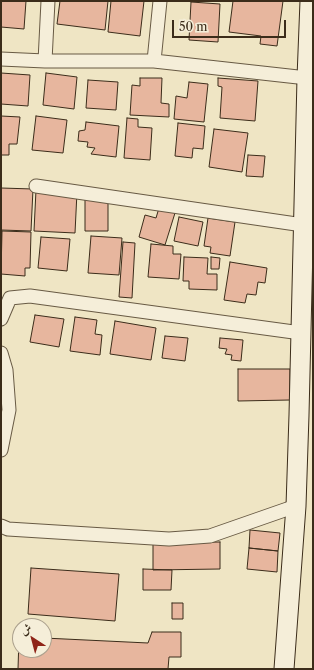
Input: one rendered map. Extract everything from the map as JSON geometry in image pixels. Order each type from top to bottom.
[{"type":"street","points":[[45,61],[48,1]]},
{"type":"street","points":[[154,61],[160,1]]},
{"type":"street","points":[[284,669],[296,506],[310,1]]},
{"type":"street","points":[[1,58],[45,61],[154,61],[307,78]]},
{"type":"street","points":[[36,186],[303,225]]},
{"type":"street","points":[[1,318],[10,298],[30,296],[301,333]]},
{"type":"street","points":[[1,353],[6,370],[9,410],[1,450]]},
{"type":"street","points":[[1,526],[8,529],[169,539],[210,536],[296,506]]},
{"type":"building","points":[[1,1],[26,1],[24,29],[1,27]]},
{"type":"building","points":[[60,1],[108,1],[105,30],[57,24]]},
{"type":"building","points":[[111,1],[144,1],[140,36],[108,32]]},
{"type":"building","points":[[233,1],[283,1],[277,46],[260,44],[261,36],[229,32]]},
{"type":"building","points":[[191,2],[220,4],[218,42],[189,40]]},
{"type":"building","points":[[1,73],[30,75],[28,106],[1,104]]},
{"type":"building","points":[[46,73],[77,77],[74,109],[43,105]]},
{"type":"building","points":[[140,78],[162,78],[161,103],[169,104],[169,117],[130,115],[132,85],[140,86]]},
{"type":"building","points":[[218,78],[258,81],[255,121],[220,118],[222,87],[218,86]]},
{"type":"building","points":[[88,80],[118,82],[116,110],[86,108]]},
{"type":"building","points":[[189,82],[208,84],[204,122],[174,119],[176,96],[187,98]]},
{"type":"building","points":[[1,116],[20,117],[17,144],[9,144],[9,155],[1,155]]},
{"type":"building","points":[[36,116],[67,120],[63,153],[32,150]]},
{"type":"building","points":[[127,118],[138,119],[138,127],[152,128],[150,160],[124,158]]},
{"type":"building","points":[[86,122],[119,126],[116,157],[91,154],[95,148],[87,147],[88,142],[78,141],[79,131],[85,130]]},
{"type":"building","points":[[178,123],[205,126],[203,149],[193,148],[192,158],[175,156]]},
{"type":"building","points":[[214,129],[248,133],[242,172],[209,167]]},
{"type":"building","points":[[248,155],[265,156],[263,177],[246,176]]},
{"type":"building","points":[[1,188],[33,189],[31,231],[1,230]]},
{"type":"building","points":[[36,190],[77,192],[75,233],[34,231]]},
{"type":"building","points":[[85,198],[108,198],[108,231],[85,231]]},
{"type":"building","points":[[159,208],[175,213],[165,245],[139,237],[145,215],[156,218]]},
{"type":"building","points":[[179,217],[203,222],[198,246],[174,241]]},
{"type":"building","points":[[208,218],[235,222],[230,256],[210,253],[211,247],[204,246]]},
{"type":"building","points":[[2,231],[31,232],[30,268],[25,268],[25,276],[1,274]]},
{"type":"building","points":[[91,236],[122,238],[119,275],[88,273]]},
{"type":"building","points":[[41,237],[70,239],[67,271],[38,268]]},
{"type":"building","points":[[123,242],[135,243],[132,298],[119,297]]},
{"type":"building","points":[[151,244],[173,246],[173,254],[181,254],[179,279],[148,277]]},
{"type":"building","points":[[184,257],[208,258],[207,274],[217,274],[217,290],[189,289],[189,281],[183,281]]},
{"type":"building","points":[[211,257],[220,258],[219,269],[211,269]]},
{"type":"building","points":[[230,262],[267,268],[265,283],[258,282],[256,295],[247,294],[245,303],[224,300]]},
{"type":"building","points":[[35,315],[64,319],[59,347],[30,342]]},
{"type":"building","points":[[75,317],[97,320],[95,334],[102,335],[100,355],[70,351]]},
{"type":"building","points":[[115,321],[156,328],[151,360],[110,354]]},
{"type":"building","points":[[165,336],[188,338],[185,361],[162,358]]},
{"type":"building","points":[[220,338],[243,340],[241,361],[231,360],[232,355],[225,354],[227,349],[219,348]]},
{"type":"building","points":[[238,369],[290,369],[290,400],[238,401]]},
{"type":"building","points":[[250,530],[280,533],[278,551],[249,548]]},
{"type":"building","points":[[220,542],[220,569],[153,570],[153,543]]},
{"type":"building","points":[[249,548],[278,551],[277,572],[247,569]]},
{"type":"building","points":[[31,568],[119,574],[115,621],[28,614]]},
{"type":"building","points":[[143,569],[172,570],[171,590],[143,590]]},
{"type":"building","points":[[172,603],[183,603],[183,619],[172,619]]},
{"type":"building","points":[[152,632],[181,632],[181,657],[169,657],[168,669],[18,669],[18,658],[52,658],[52,638],[148,643]]}]
